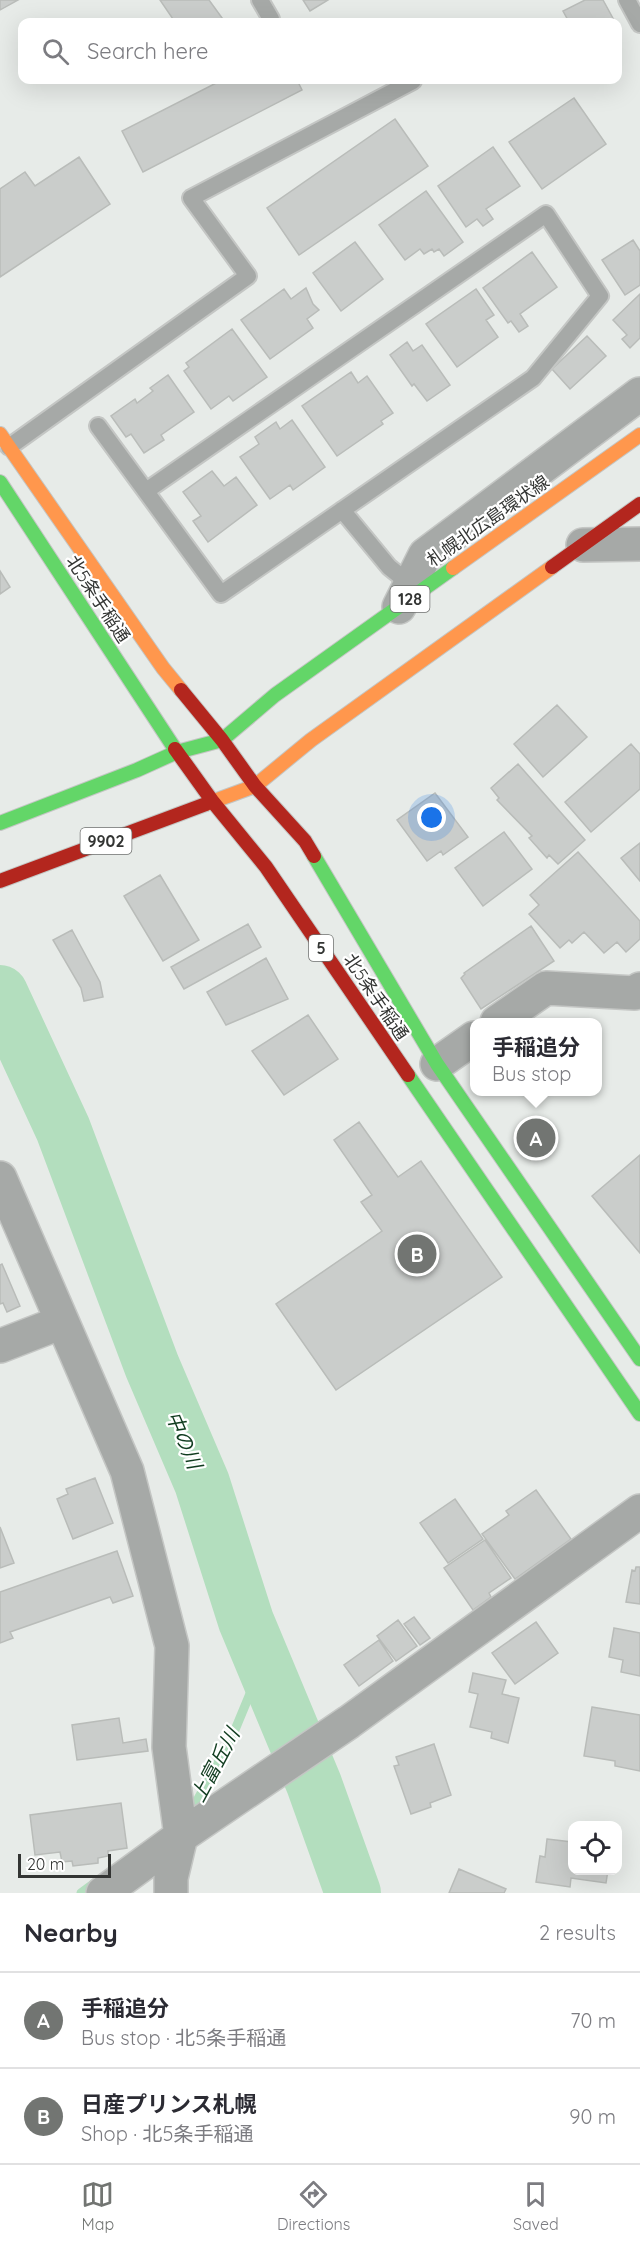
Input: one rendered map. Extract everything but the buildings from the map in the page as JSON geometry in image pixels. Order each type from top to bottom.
[{"type":"main road","name":"札幌北広島環状線","points":[[0,823],[137,770],[177,752],[222,740],[275,695],[404,596],[640,435]]},
{"type":"main road","name":"北5条手稲通","points":[[4,440],[163,668],[222,740],[255,786],[305,841],[437,1064],[640,1359]]},
{"type":"main road","name":"北5条手稲通","points":[[0,482],[177,752],[213,802],[266,867],[640,1414]]},
{"type":"main road","points":[[213,802],[255,786],[311,740],[640,504]]},
{"type":"main road","name":"9902","points":[[0,881],[213,802]]},
{"type":"street","points":[[404,596],[425,555],[640,394]]},
{"type":"street","points":[[583,545],[640,544]]},
{"type":"street","points":[[504,1018],[546,988],[635,993],[640,989]]},
{"type":"street","points":[[437,1064],[470,1041]]},
{"type":"street","points":[[0,1178],[127,1471],[172,1646],[169,1748],[181,1836],[171,1878],[171,1893]]},
{"type":"street","points":[[0,1346],[62,1322]]},
{"type":"street","points":[[104,1893],[181,1836],[349,1722],[640,1511]]},
{"type":"lane","points":[[260,0],[270,18]]},
{"type":"lane","points":[[627,0],[640,24]]},
{"type":"lane","points":[[4,440],[248,276],[191,198],[407,84]]},
{"type":"lane","points":[[98,426],[221,594],[533,378],[600,296],[546,214],[146,491]]},
{"type":"lane","points":[[342,510],[389,567],[404,596]]},
{"type":"waterway","name":"中の川","points":[[0,993],[63,1129],[152,1366],[202,1483],[246,1621],[314,1784],[353,1893]]},
{"type":"waterway","name":"上富丘川","points":[[185,1814],[193,1808],[232,1737],[264,1660]]},
{"type":"waterway","name":"上富丘川","points":[[81,1893],[96,1882]]},
{"type":"traffic: fast","points":[[0,482],[175,749]]},
{"type":"traffic: fast","points":[[0,823],[137,770],[177,752],[222,740],[275,695],[453,568]]},
{"type":"traffic: fast","points":[[314,856],[437,1064],[640,1359]]},
{"type":"traffic: fast","points":[[408,1075],[640,1414]]},
{"type":"traffic: slow","points":[[0,434],[163,668],[181,690]]},
{"type":"traffic: slow","points":[[453,568],[640,435]]},
{"type":"traffic: slow","points":[[206,804],[255,786],[311,740],[552,567]]},
{"type":"traffic: jam","points":[[552,567],[640,504]]},
{"type":"traffic: jam","points":[[181,690],[222,740],[255,786],[305,841],[314,856]]},
{"type":"traffic: jam","points":[[175,749],[213,802],[266,867],[408,1075]]},
{"type":"traffic: jam","points":[[0,881],[206,804]]},
{"type":"place","name":"手稲追分","points":[[536,1138]]},
{"type":"place","name":"日産プリンス札幌","points":[[417,1254]]}]
